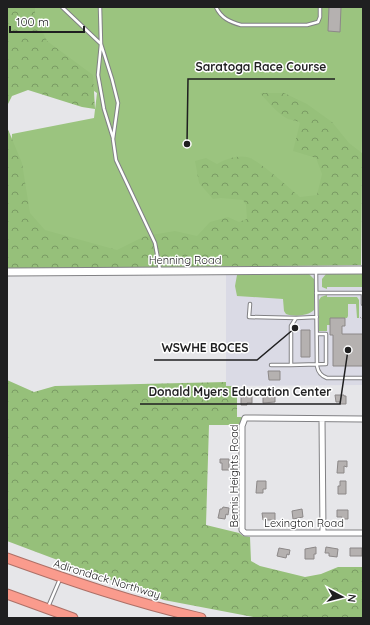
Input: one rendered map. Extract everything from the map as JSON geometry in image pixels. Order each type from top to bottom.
[{"type":"highway","name":"Adirondack Northway","points":[[7,558],[61,578],[127,599],[201,618]]},
{"type":"highway","points":[[7,594],[47,610],[73,618]]},
{"type":"street","name":"Henning Road","points":[[7,272],[363,270]]},
{"type":"street","name":"Bemis Heights Road","points":[[245,533],[242,530],[242,426],[245,418],[322,419]]},
{"type":"street","points":[[323,534],[322,419],[363,419]]},
{"type":"street","name":"Lexington Road","points":[[245,533],[363,533]]},
{"type":"lane","points":[[62,7],[100,44],[112,79],[118,103],[113,140]]},
{"type":"lane","points":[[100,7],[98,75],[104,109],[113,140],[116,160],[155,243],[160,271]]},
{"type":"lane","points":[[216,7],[225,19],[232,23],[307,25],[318,22],[320,17],[320,7]]},
{"type":"lane","points":[[316,270],[317,364],[320,374],[327,378],[363,378]]},
{"type":"lane","points":[[316,293],[363,293],[363,304]]},
{"type":"lane","points":[[250,304],[249,317],[316,317]]},
{"type":"lane","points":[[291,365],[291,326],[296,318]]},
{"type":"lane","points":[[271,365],[326,364],[326,334],[317,334]]},
{"type":"lane","points":[[47,610],[61,578]]},
{"type":"shaded area","points":[[363,274],[363,385],[226,386],[226,275]]},
{"type":"green space","points":[[7,7],[363,7],[361,265],[8,268],[12,134],[94,118],[97,93],[7,32]]},
{"type":"green space","points":[[7,7],[35,7],[35,16],[47,41],[93,75],[95,109],[82,107],[28,90],[12,96],[7,106]]},
{"type":"green space","points":[[260,93],[284,93],[307,104],[332,122],[349,143],[362,153],[361,265],[7,268],[7,127],[22,163],[30,213],[45,230],[117,250],[145,236],[175,231],[197,236],[210,222],[228,217],[239,222],[247,219],[246,205],[243,200],[221,198],[213,199],[199,183],[195,161],[206,158],[217,164],[232,158],[247,157],[266,168],[300,197],[317,195],[322,174],[316,158],[293,151],[300,123],[282,116]]},
{"type":"green space","points":[[309,274],[314,279],[314,310],[305,315],[297,316],[286,314],[284,311],[283,299],[237,296],[235,286],[237,275]]},
{"type":"green space","points":[[326,274],[363,274],[363,287],[327,287],[327,289],[322,287],[322,279]]},
{"type":"green space","points":[[327,295],[327,297],[357,297],[359,300],[359,318],[357,318],[356,304],[348,304],[347,318],[331,318],[330,325],[327,325],[327,331],[319,331],[319,300],[321,297]]},
{"type":"green space","points":[[7,380],[34,392],[55,386],[226,382],[226,386],[237,386],[237,417],[245,417],[239,425],[209,425],[206,525],[250,537],[251,561],[260,566],[305,577],[321,574],[338,567],[363,567],[363,618],[259,618],[164,600],[7,541]]},
{"type":"building","points":[[329,7],[341,7],[340,32],[328,31]]},
{"type":"building","points":[[330,318],[345,318],[345,326],[342,326],[342,334],[363,334],[363,366],[333,366],[333,335],[330,335]]},
{"type":"building","points":[[301,330],[310,330],[310,357],[301,357]]},
{"type":"building","points":[[268,371],[280,371],[280,380],[269,380]]},
{"type":"building","points":[[263,395],[275,397],[275,402],[263,403]]},
{"type":"building","points":[[335,395],[346,396],[346,404],[336,402]]},
{"type":"building","points":[[252,396],[252,403],[241,405],[241,397]]},
{"type":"building","points":[[220,459],[229,459],[229,470],[222,470],[222,463],[220,463]]},
{"type":"building","points":[[338,461],[347,461],[347,467],[344,466],[344,473],[337,473]]},
{"type":"building","points":[[257,481],[266,481],[266,489],[263,489],[263,493],[256,493]]},
{"type":"building","points":[[340,481],[346,481],[346,494],[338,494],[338,486],[340,486]]},
{"type":"building","points":[[223,507],[229,508],[228,515],[226,514],[225,519],[218,518],[220,509]]},
{"type":"building","points":[[302,509],[303,517],[293,519],[292,511]]},
{"type":"building","points":[[337,510],[348,510],[348,519],[337,517]]},
{"type":"building","points":[[262,513],[275,513],[275,520],[263,520]]},
{"type":"building","points":[[316,547],[314,559],[305,559],[305,549]]},
{"type":"building","points":[[326,547],[338,549],[337,557],[329,556],[329,553],[325,553]]},
{"type":"building","points":[[279,548],[290,550],[289,555],[287,554],[286,558],[277,556]]},
{"type":"building","points":[[350,548],[362,548],[362,556],[350,556]]},
{"type":"place","name":"Saratoga Race Course","points":[[187,144]]},
{"type":"place","name":"WSWHE BOCES","points":[[295,328]]},
{"type":"place","name":"Donald Myers Education Center","points":[[348,350]]}]
